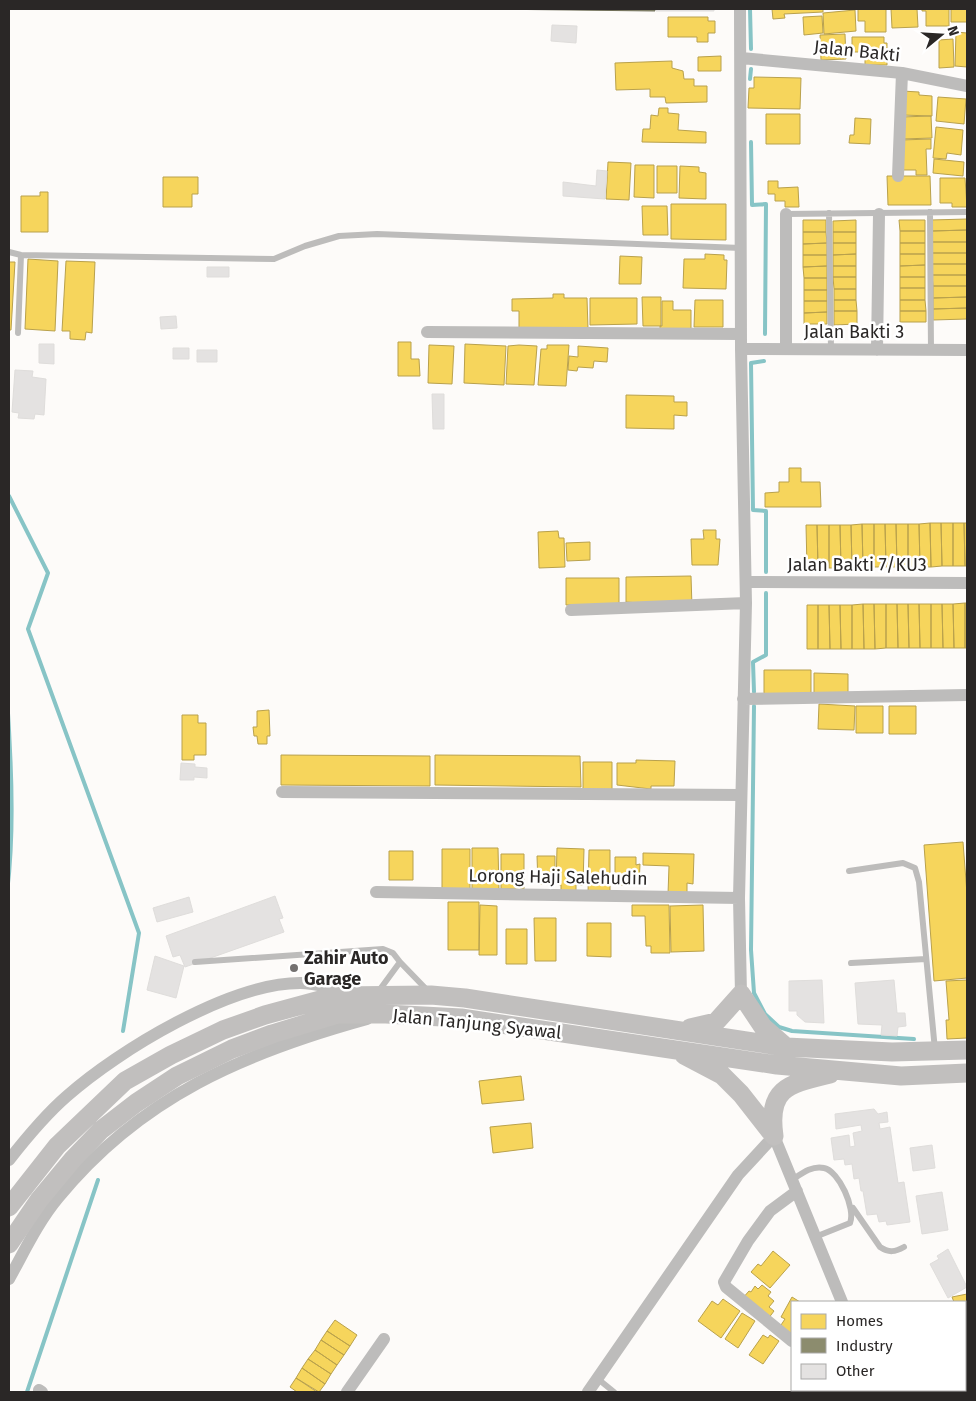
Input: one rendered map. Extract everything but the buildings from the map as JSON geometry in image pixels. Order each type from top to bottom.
[{"type":"main road","points":[[684,1030],[716,1022],[741,994],[763,1027],[786,1047]]},
{"type":"main road","name":"Jalan Tanjung Syawal","points":[[9,1207],[58,1146],[125,1081],[171,1055],[223,1030],[292,1007],[335,996],[431,995],[465,998],[786,1047],[892,1052],[967,1050]]},
{"type":"main road","name":"Jalan Tanjung Syawal","points":[[9,1244],[39,1200],[73,1158],[101,1130],[136,1102],[176,1076],[232,1049],[296,1026],[338,1014],[386,1014],[461,1018],[777,1065],[901,1076],[967,1074]]},
{"type":"main road","points":[[672,1048],[722,1075],[741,1094],[774,1136]]},
{"type":"main road","points":[[774,1136],[772,1120],[774,1103],[784,1088],[808,1079],[845,1070]]},
{"type":"street","points":[[740,9],[741,349],[746,582],[739,898],[741,994]]},
{"type":"street","name":"Jalan Bakti","points":[[741,58],[902,73],[967,86]]},
{"type":"street","points":[[898,176],[902,73]]},
{"type":"street","points":[[786,214],[786,349]]},
{"type":"street","points":[[877,350],[879,214]]},
{"type":"street","points":[[427,332],[741,334]]},
{"type":"street","name":"Jalan Bakti 3","points":[[741,349],[967,350]]},
{"type":"street","name":"Jalan Bakti 7/KU3","points":[[746,582],[967,583]]},
{"type":"street","points":[[571,610],[746,603]]},
{"type":"street","points":[[743,700],[967,695]]},
{"type":"street","points":[[282,792],[741,795]]},
{"type":"street","name":"Lorong Haji Salehudin","points":[[376,892],[739,898]]},
{"type":"street","points":[[9,1160],[29,1134],[67,1096],[116,1059],[175,1023],[223,1001],[261,990],[300,983],[376,995]]},
{"type":"street","points":[[9,1279],[56,1199],[85,1166],[123,1131],[153,1108],[198,1081],[246,1061],[299,1040],[386,1014]]},
{"type":"street","points":[[588,1392],[738,1175],[774,1136],[842,1301]]},
{"type":"street","points":[[791,1340],[726,1287],[724,1282],[748,1241],[770,1211],[794,1186]]},
{"type":"street","points":[[347,1392],[384,1339]]},
{"type":"lane","points":[[786,214],[879,214],[888,211],[967,212]]},
{"type":"lane","points":[[930,212],[931,350]]},
{"type":"lane","points":[[829,213],[831,349]]},
{"type":"lane","points":[[9,252],[21,255],[274,259],[339,236],[377,234],[742,248]]},
{"type":"lane","points":[[18,333],[21,255]]},
{"type":"lane","points":[[850,871],[903,863],[915,868],[919,882],[935,1051]]},
{"type":"lane","points":[[195,962],[383,949],[393,954],[431,995]]},
{"type":"lane","points":[[851,963],[926,959]]},
{"type":"lane","points":[[376,995],[400,962]]},
{"type":"lane","points":[[794,1186],[816,1167],[826,1168],[835,1176],[876,1244],[886,1251],[895,1252],[904,1247]]},
{"type":"lane","points":[[815,1237],[850,1223],[853,1218],[851,1204]]},
{"type":"lane","points":[[598,1379],[614,1392]]},
{"type":"water","points":[[9,696],[14,819],[9,893]]},
{"type":"waterway","points":[[750,9],[751,49]]},
{"type":"waterway","points":[[750,79],[751,69]]},
{"type":"waterway","points":[[751,142],[752,205],[766,204],[765,334]]},
{"type":"waterway","points":[[764,361],[751,363],[753,510],[766,511],[766,572]]},
{"type":"waterway","points":[[9,496],[48,573],[28,629],[139,933],[123,1031]]},
{"type":"waterway","points":[[754,692],[753,662],[766,655],[766,593]]},
{"type":"waterway","points":[[754,706],[751,950],[754,993],[765,1014],[779,1027],[792,1031],[914,1039]]},
{"type":"waterway","points":[[27,1392],[98,1180]]},
{"type":"place","name":"Zahir Auto Garage","points":[[294,968]]}]
